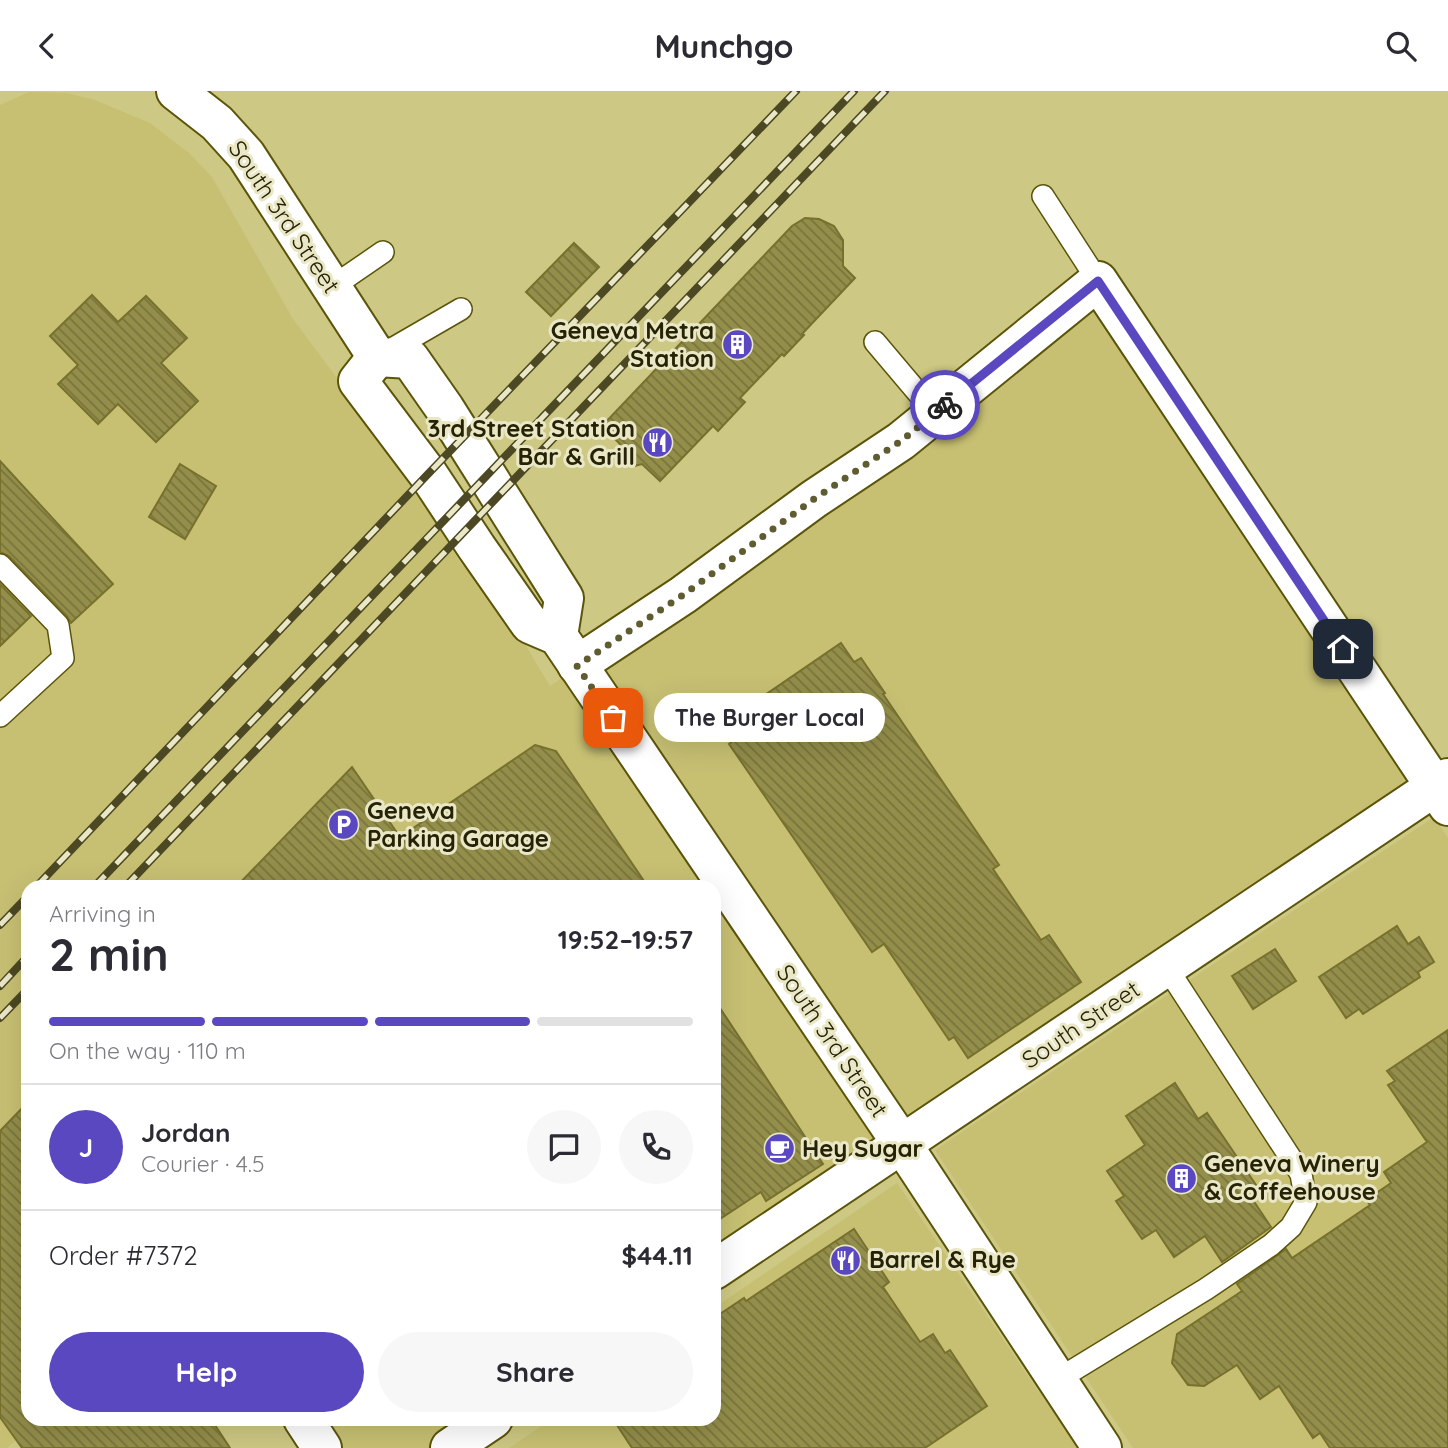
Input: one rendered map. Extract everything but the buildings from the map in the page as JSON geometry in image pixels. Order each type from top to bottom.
[{"type":"street","name":"South 3rd Street","points":[[176,91],[217,123],[246,155],[377,357],[358,381],[428,474],[530,624],[567,651],[902,1144],[1102,1448]]},
{"type":"street","points":[[377,357],[410,359],[445,409],[564,598],[567,651],[683,595],[814,499],[901,441],[1098,281],[1444,790]]},
{"type":"street","name":"South Street","points":[[721,1265],[1167,968],[1444,790]]},
{"type":"street","points":[[308,1426],[322,1448]]},
{"type":"street","points":[[450,1448],[483,1426]]},
{"type":"lane","points":[[1043,196],[1098,281]]},
{"type":"lane","points":[[332,287],[383,252]]},
{"type":"lane","points":[[377,357],[461,309]]},
{"type":"lane","points":[[875,342],[935,413]]},
{"type":"lane","points":[[0,565],[58,625],[63,658],[0,716]]},
{"type":"lane","points":[[1057,1380],[1206,1289],[1271,1245],[1291,1227],[1306,1202],[1301,1174],[1167,968]]},
{"type":"shaded area","points":[[29,92],[66,93],[95,100],[150,123],[189,153],[212,177],[293,319],[424,495],[460,563],[496,596],[550,686],[935,429],[1098,297],[1420,783],[721,1256],[721,880],[21,880],[21,1426],[34,1426],[7,1448],[0,1448],[0,105]]},
{"type":"shaded area","points":[[1434,817],[1448,838],[1448,1448],[1133,1448],[935,1150]]},
{"type":"shaded area","points":[[897,1183],[1077,1448],[509,1448],[542,1426],[721,1426],[721,1303]]},
{"type":"shaded area","points":[[316,1426],[470,1426],[438,1448],[331,1448]]},
{"type":"railway","points":[[43,880],[796,91]]},
{"type":"railway","points":[[101,880],[854,91]]},
{"type":"railway","points":[[132,880],[885,91]]},
{"type":"railway","points":[[0,925],[21,903]]},
{"type":"railway","points":[[0,986],[21,964]]},
{"type":"railway","points":[[0,1018],[21,996]]},
{"type":"way so far","points":[[613,718],[577,666],[683,595],[814,499],[901,441],[945,405]]},
{"type":"place","name":"Geneva Metra Station","points":[[737,345]]},
{"type":"place","name":"3rd Street Station Bar & Grill","points":[[658,443]]},
{"type":"place","name":"The Burger Local","points":[[613,718]]},
{"type":"place","name":"Geneva Parking Garage","points":[[344,825]]},
{"type":"place","name":"Hey Sugar","points":[[779,1149]]},
{"type":"place","name":"Geneva Winery & Coffeehouse","points":[[1181,1178]]},
{"type":"place","name":"Barrel & Rye","points":[[846,1260]]},
{"type":"route","points":[[945,405],[1098,281],[1343,649]]}]
